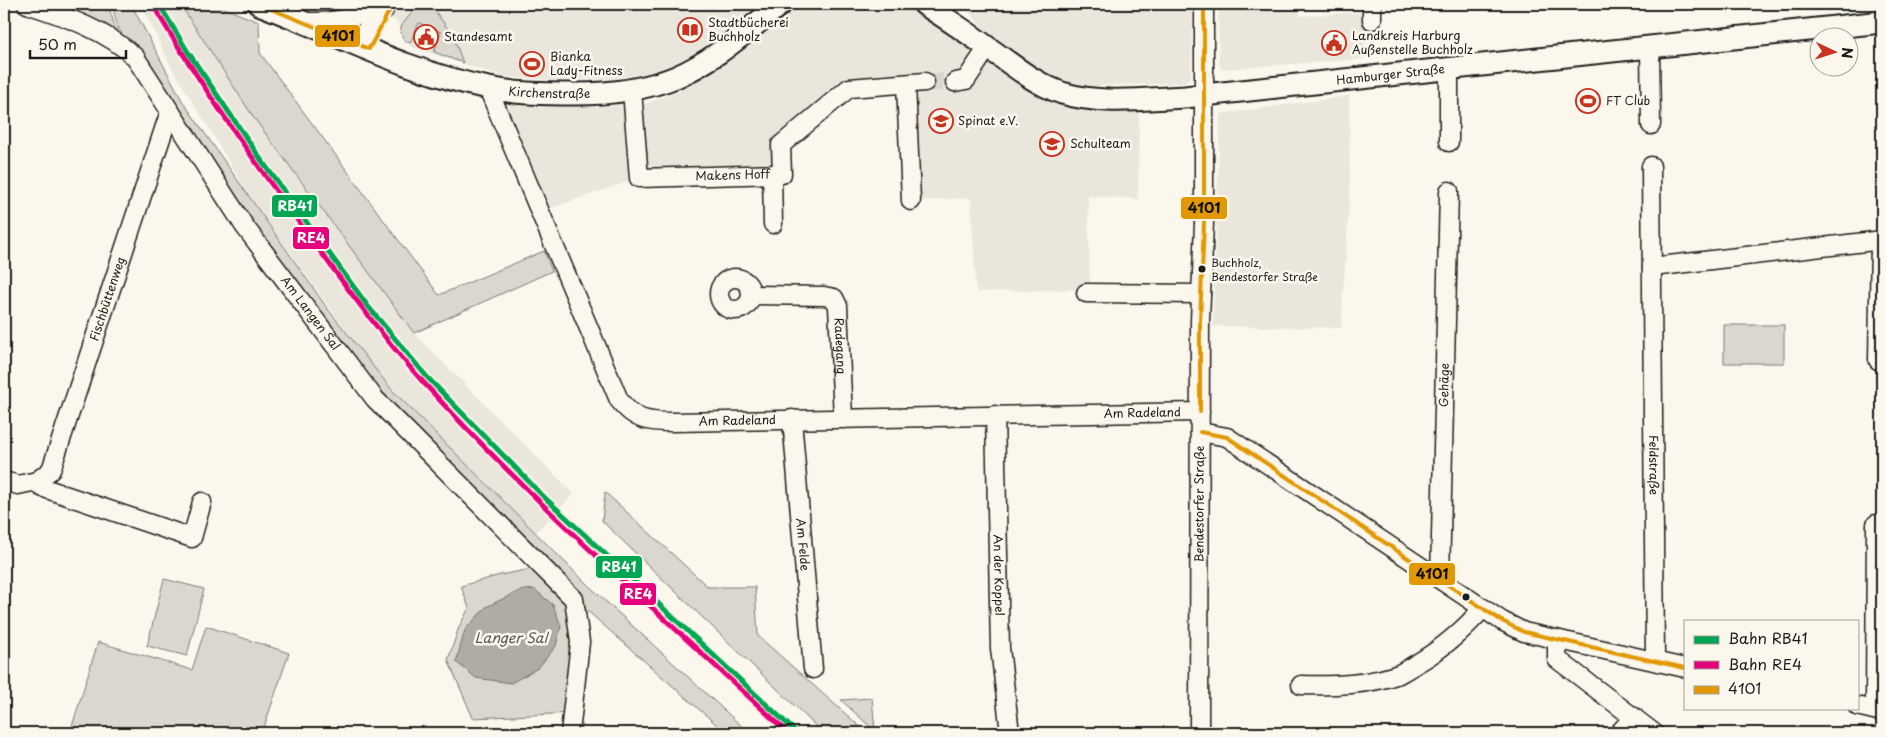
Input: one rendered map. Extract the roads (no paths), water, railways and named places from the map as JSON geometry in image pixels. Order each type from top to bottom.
[{"type":"main road","name":"Kirchenstraße","points":[[259,4],[440,76],[488,88],[548,94],[587,94],[632,90],[676,77],[734,43],[780,4]]},
{"type":"main road","name":"Hamburger Straße","points":[[924,4],[988,47],[1023,74],[1042,85],[1072,95],[1120,99],[1205,95],[1882,22]]},
{"type":"street","name":"Am Langen Sal","points":[[27,4],[99,31],[119,43],[135,57],[245,227],[375,399],[574,599],[580,642],[570,733]]},
{"type":"street","points":[[305,22],[325,22],[351,18],[390,4]]},
{"type":"street","points":[[369,49],[390,4]]},
{"type":"street","name":"Bendestorfer Straße","points":[[1199,733],[1201,294],[1204,223],[1205,95],[1204,4]]},
{"type":"street","points":[[955,82],[966,80],[988,47]]},
{"type":"street","points":[[1650,47],[1651,125]]},
{"type":"street","points":[[1449,69],[1449,142]]},
{"type":"street","name":"Makens Hoff","points":[[632,90],[639,178],[782,174],[781,145],[849,88],[925,82]]},
{"type":"street","points":[[906,84],[911,201]]},
{"type":"street","name":"Am Radeland","points":[[488,88],[616,393],[627,410],[640,418],[654,422],[1200,412]]},
{"type":"street","name":"Fischbüttenweg","points":[[37,481],[51,470],[170,111]]},
{"type":"street","name":"Feldstraße","points":[[1651,166],[1655,661]]},
{"type":"street","points":[[772,174],[773,224]]},
{"type":"street","name":"Gehäge","points":[[1440,579],[1449,191]]},
{"type":"street","points":[[1652,267],[1881,240],[1878,360]]},
{"type":"street","points":[[1086,293],[1201,294]]},
{"type":"street","name":"Radegang","points":[[751,295],[824,296],[834,298],[838,306],[843,418]]},
{"type":"street","name":"An der Koppel","points":[[995,415],[1000,648],[1010,733]]},
{"type":"street","name":"Am Felde","points":[[792,420],[813,669]]},
{"type":"street","points":[[1200,432],[1227,436],[1502,621],[1524,632],[1684,668]]},
{"type":"street","points":[[4,480],[18,485],[37,481],[41,487],[192,538],[202,502]]},
{"type":"street","points":[[1858,706],[1878,711],[1876,524]]},
{"type":"street","points":[[1301,685],[1331,686],[1365,682],[1400,673],[1437,652],[1466,627],[1483,608]]},
{"type":"street","points":[[1557,639],[1557,659],[1654,733]]},
{"type":"street","points":[[1619,733],[1634,717]]},
{"type":"water","name":"Langer Sal","points":[[534,589],[553,605],[561,626],[556,646],[538,668],[511,683],[476,678],[456,662],[465,630],[486,607],[519,591]]},
{"type":"tunnel","points":[[925,82],[955,82]]},
{"type":"rail line","name":"RB41","points":[[159,4],[188,52],[262,161],[367,305],[427,377],[542,495],[797,733]]},
{"type":"rail line","name":"RE4","points":[[154,7],[226,120],[265,175],[362,307],[423,382],[556,518],[788,733]]},
{"type":"place","name":"Stadtbücherei Buchholz","points":[[690,30]]},
{"type":"place","name":"Standesamt","points":[[426,37]]},
{"type":"place","name":"Landkreis Harburg Außenstelle Buchholz","points":[[1334,43]]},
{"type":"place","name":"Bianka Lady-Fitness","points":[[532,64]]},
{"type":"place","name":"FT Club","points":[[1588,101]]},
{"type":"place","name":"Spinat e.V.","points":[[941,121]]},
{"type":"place","name":"Schulteam","points":[[1052,144]]},
{"type":"place","name":"Buchholz, Bendestorfer Straße","points":[[1202,269]]}]
